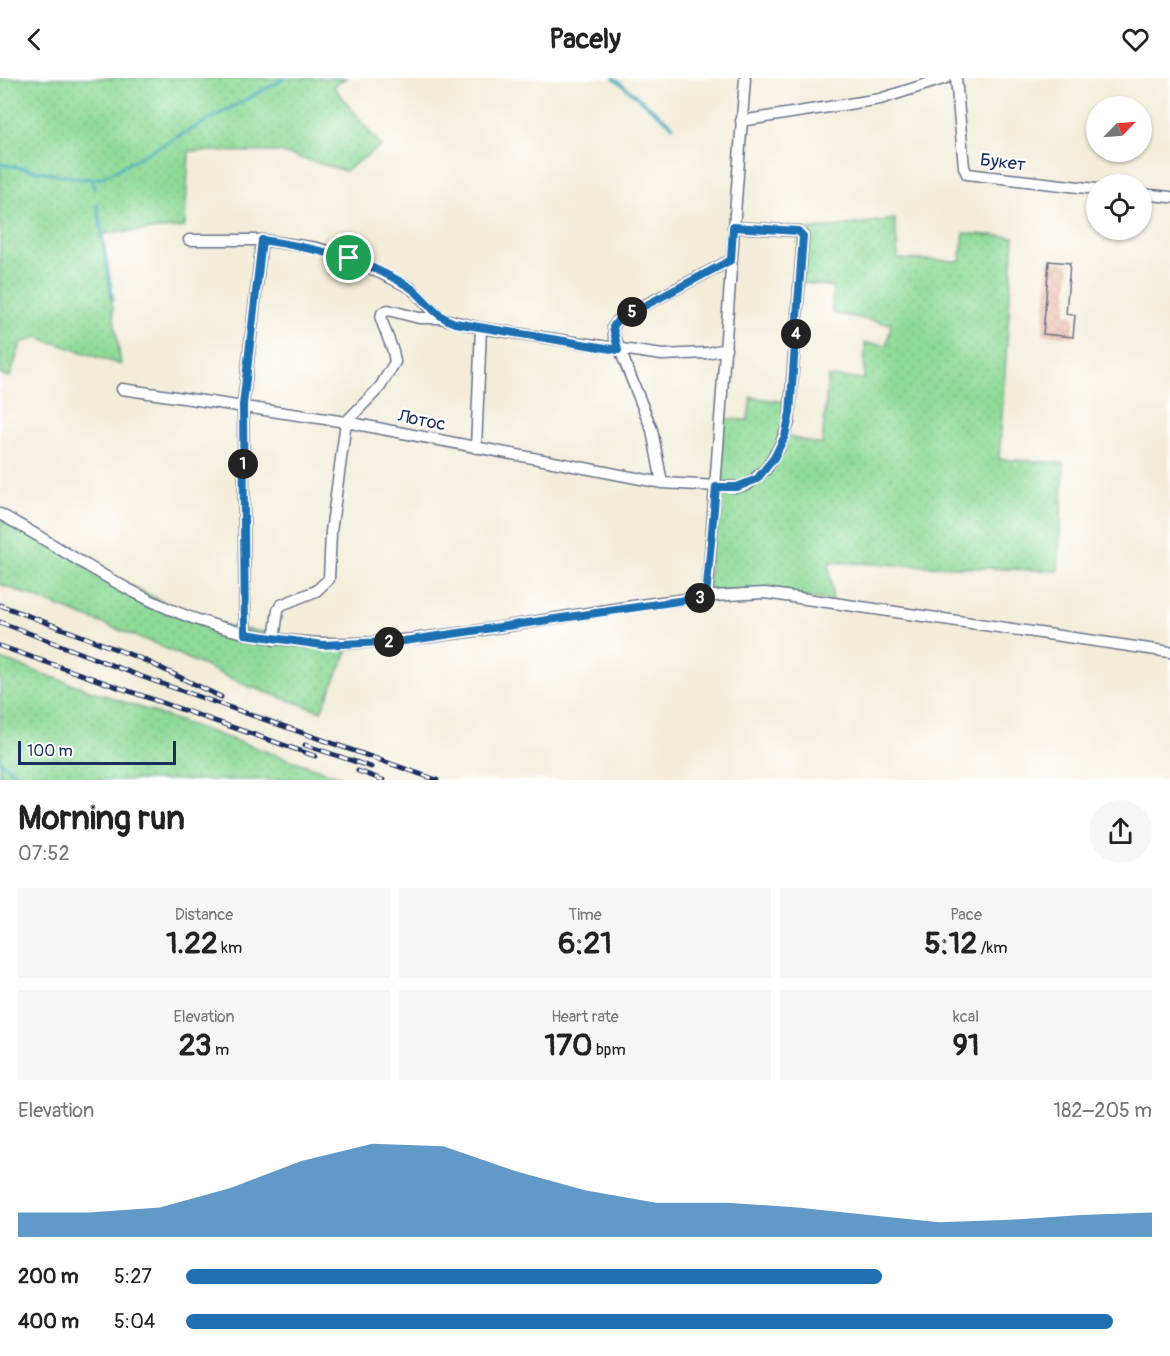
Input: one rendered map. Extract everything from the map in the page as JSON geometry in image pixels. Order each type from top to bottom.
[{"type":"street","points":[[706,597],[745,78]]},
{"type":"street","points":[[741,121],[880,99],[946,78]]},
{"type":"street","name":"Букет","points":[[956,78],[964,167],[967,174],[1086,188]]},
{"type":"street","points":[[1152,195],[1170,197]]},
{"type":"street","name":"Лотос","points":[[122,389],[243,405],[346,422],[662,483],[737,487],[757,479],[774,458],[785,436],[790,413],[803,236],[798,231],[733,227]]},
{"type":"street","points":[[189,240],[262,240],[317,248],[380,271],[411,288],[440,318]]},
{"type":"street","points":[[245,634],[243,405],[262,240]]},
{"type":"street","points":[[662,483],[652,430],[618,350],[613,327],[618,320],[731,260]]},
{"type":"street","points":[[274,640],[278,610],[281,605],[316,591],[329,579],[331,532],[346,422],[380,387],[394,362],[393,351],[381,319],[382,313],[388,310],[407,316],[440,318],[481,328],[618,350],[681,356],[726,349]]},
{"type":"street","points":[[476,448],[481,328]]},
{"type":"street","points":[[0,514],[97,573],[164,608],[245,634],[274,640],[350,645],[404,641],[706,597],[765,593],[1170,652]]},
{"type":"green space","points":[[0,78],[346,78],[333,86],[381,146],[345,171],[279,152],[189,151],[185,227],[102,234],[121,365],[37,337],[21,343],[10,377],[0,374]]},
{"type":"green space","points":[[895,219],[898,259],[960,261],[964,233],[1014,237],[999,459],[1064,463],[1058,571],[829,562],[833,601],[790,595],[707,597],[721,419],[748,420],[751,397],[791,403],[785,436],[822,445],[828,377],[864,379],[865,343],[887,345],[891,324],[832,313],[833,287],[800,282],[798,231]]},
{"type":"green space","points":[[0,514],[61,550],[204,623],[350,645],[321,711],[248,686],[156,644],[0,584]]},
{"type":"green space","points":[[0,659],[349,780],[0,780]]},
{"type":"building","points":[[1049,261],[1070,263],[1066,314],[1075,315],[1073,337],[1043,334]]},
{"type":"waterway","points":[[0,164],[82,179],[101,178],[286,78]]},
{"type":"waterway","points":[[614,78],[673,126]]},
{"type":"waterway","points":[[92,179],[94,189]]},
{"type":"waterway","points":[[97,205],[113,300]]},
{"type":"waterway","points":[[0,761],[24,780]]},
{"type":"railway","points":[[0,605],[142,659],[221,697]]},
{"type":"railway","points":[[0,622],[140,676],[437,780]]},
{"type":"railway","points":[[0,646],[315,756]]},
{"type":"railway","points":[[305,745],[371,767]]},
{"type":"railway","points":[[358,771],[383,780]]},
{"type":"route","points":[[733,227],[801,233],[803,236],[789,422],[774,458],[757,479],[747,485],[737,487],[716,487],[706,597],[404,641],[322,645],[274,640],[245,634],[243,405],[262,240],[317,248],[349,258],[380,271],[411,288],[440,318],[481,328],[618,350],[613,327],[618,320],[731,260],[733,227]]}]
